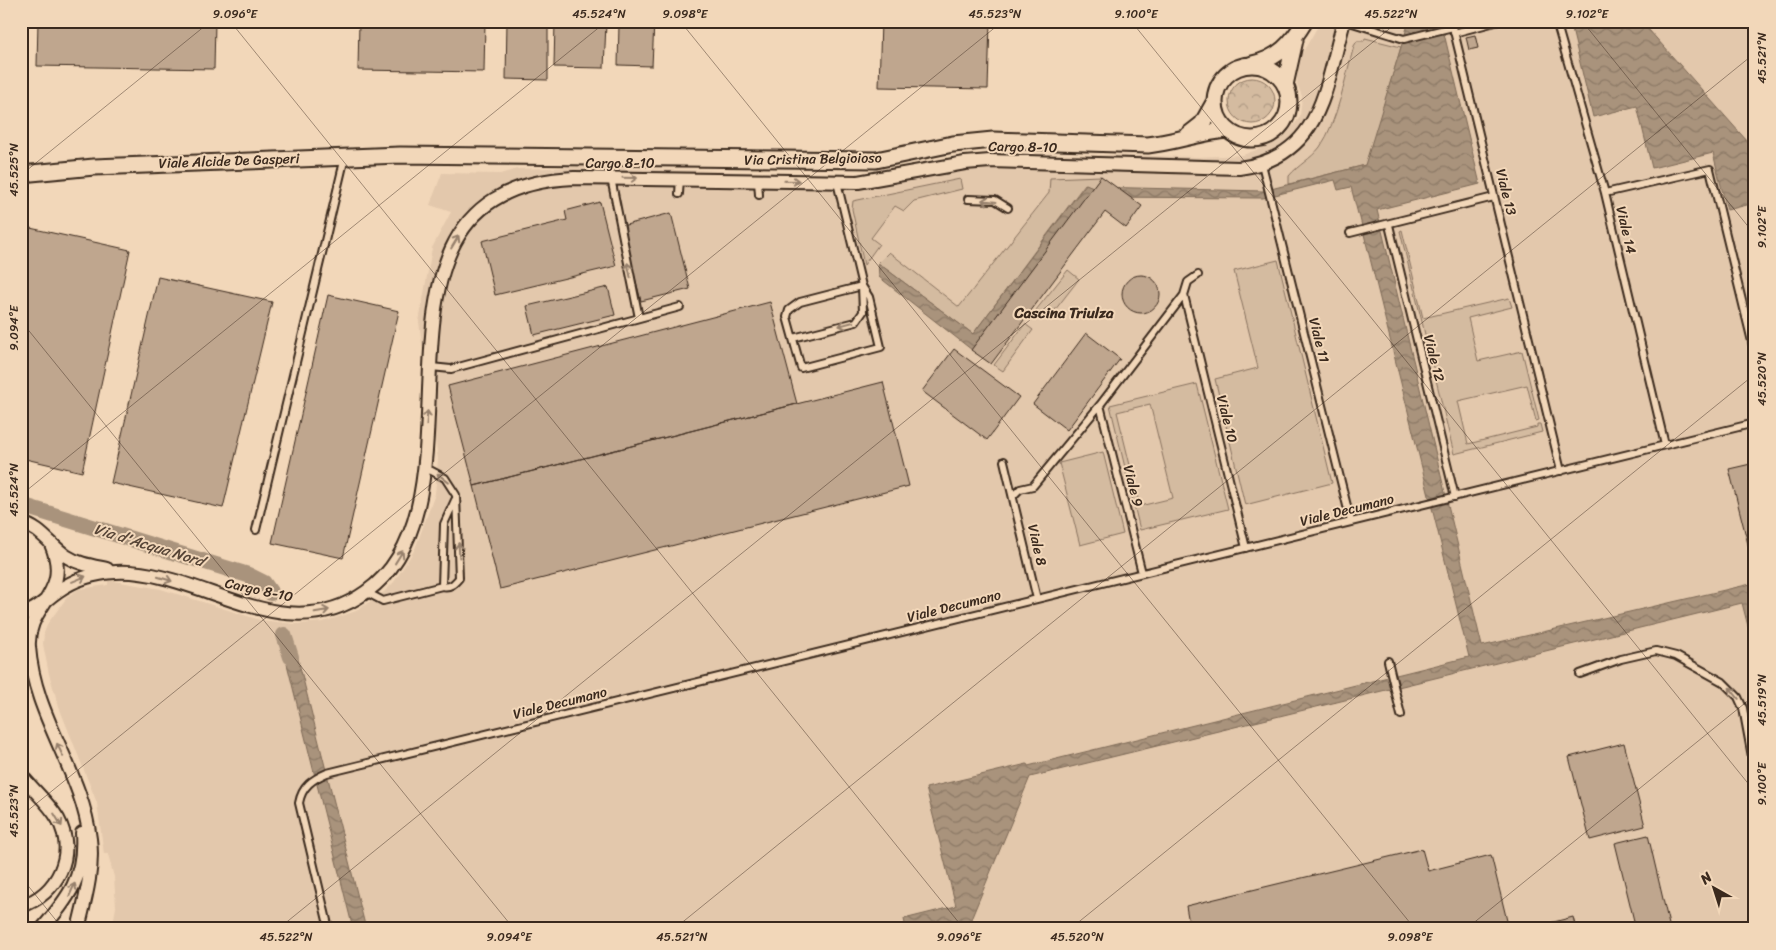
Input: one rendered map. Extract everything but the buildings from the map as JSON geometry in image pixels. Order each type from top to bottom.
[{"type":"street","points":[[1296,37],[1265,62],[1240,67],[1226,76],[1217,90],[1215,101],[1220,122],[1228,130],[1239,136],[1251,139],[1264,137],[1275,130],[1283,121],[1288,110],[1288,97],[1285,85],[1296,37],[1305,21]]},
{"type":"street","name":"Cargo 8-10","points":[[117,572],[159,577],[241,604],[284,613],[323,611],[341,606],[366,592],[389,571],[402,552],[415,518],[424,467],[437,293],[444,269],[455,243],[477,215],[508,192],[556,179],[680,178],[837,182],[875,180],[965,163],[990,161],[1239,168],[1262,164],[1287,152],[1301,140],[1313,123],[1345,21]]},
{"type":"street","points":[[1250,64],[1271,70],[1285,85]]},
{"type":"street","name":"Via Cristina Belgioioso","points":[[1187,136],[1202,124],[1215,101]]},
{"type":"street","name":"Via Cristina Belgioioso","points":[[436,155],[851,161],[876,160],[953,144],[994,140],[1148,145],[1166,143],[1205,132],[1228,130]]},
{"type":"street","name":"Viale Alcide De Gasperi","points":[[21,174],[94,167],[436,155]]},
{"type":"street","points":[[21,524],[42,533],[66,556],[79,563],[117,572]]},
{"type":"street","points":[[52,544],[57,558],[58,573],[54,588],[36,617],[29,644],[31,664],[43,713],[79,795],[88,825],[92,856],[78,929]]},
{"type":"street","points":[[21,615],[33,611],[61,588],[79,579],[117,572]]},
{"type":"street","points":[[21,770],[24,778],[57,817],[62,827],[66,850],[64,864],[52,886],[42,895],[21,906]]},
{"type":"street","points":[[42,929],[68,898],[78,874],[83,845],[79,795]]},
{"type":"lane","points":[[1345,21],[1404,40],[1453,27],[1454,33],[1499,21]]},
{"type":"lane","name":"Viale 14","points":[[1556,21],[1605,193],[1665,446]]},
{"type":"lane","name":"Viale 13","points":[[1454,33],[1561,471]]},
{"type":"lane","points":[[256,530],[345,157]]},
{"type":"lane","name":"Viale 11","points":[[1262,164],[1351,522]]},
{"type":"lane","points":[[1605,193],[1710,168],[1755,354]]},
{"type":"lane","points":[[611,178],[639,318]]},
{"type":"lane","points":[[679,194],[680,178]]},
{"type":"lane","points":[[758,181],[759,195]]},
{"type":"lane","points":[[793,338],[856,322],[863,312],[862,286],[837,182]]},
{"type":"lane","points":[[1350,233],[1494,197]]},
{"type":"lane","points":[[968,199],[995,200],[1008,208]]},
{"type":"lane","name":"Viale 12","points":[[1388,225],[1455,497]]},
{"type":"lane","points":[[1013,496],[1020,489],[1033,486],[1100,405],[1184,296],[1188,282],[1198,275]]},
{"type":"lane","points":[[862,286],[869,296],[881,348],[801,368],[787,314],[794,305],[862,286]]},
{"type":"lane","name":"Viale 10","points":[[1184,296],[1246,548]]},
{"type":"lane","points":[[431,367],[451,369],[680,307]]},
{"type":"lane","name":"Viale 9","points":[[1100,405],[1142,573]]},
{"type":"lane","name":"Viale Decumano","points":[[329,929],[299,803],[303,790],[316,778],[327,773],[1755,423]]},
{"type":"lane","name":"Viale 8","points":[[1004,461],[1037,599]]},
{"type":"lane","points":[[366,592],[383,601],[442,586],[447,587],[455,584],[460,578],[456,496],[445,478],[424,467]]},
{"type":"lane","points":[[442,586],[444,524],[456,496]]},
{"type":"lane","points":[[1580,674],[1621,659],[1656,651],[1676,656],[1723,682],[1734,692],[1743,708],[1755,773]]},
{"type":"lane","points":[[1388,662],[1401,715]]},
{"type":"shaded area","points":[[1321,21],[1755,21],[1755,929],[112,929],[116,907],[114,877],[108,854],[104,854],[97,803],[59,707],[49,674],[43,644],[44,633],[48,623],[68,596],[79,589],[108,585],[108,580],[161,589],[260,620],[296,624],[323,622],[356,611],[384,592],[394,582],[415,549],[435,494],[438,459],[419,322],[432,248],[451,212],[430,205],[442,173],[500,174],[517,169],[578,167],[860,175],[967,155],[993,153],[1199,157],[1243,155],[1275,143],[1289,131],[1300,117],[1302,96],[1297,84],[1297,68],[1301,55]]},
{"type":"green space","points":[[1365,38],[1401,47],[1366,165],[1289,184],[1289,176],[1320,147],[1332,125],[1354,46],[1357,41],[1364,41]]},
{"type":"green space","points":[[1257,78],[1261,79],[1271,88],[1274,92],[1274,110],[1265,120],[1257,124],[1247,124],[1239,120],[1230,110],[1229,96],[1233,88],[1243,79]]},
{"type":"green space","points":[[1101,176],[1093,187],[1085,184],[973,334],[878,263],[889,252],[959,307],[1049,193],[1050,178]]},
{"type":"green space","points":[[960,179],[962,189],[914,201],[904,211],[895,206],[871,238],[879,244],[864,265],[852,209],[853,201]]},
{"type":"green space","points":[[1402,230],[1423,318],[1509,298],[1512,307],[1468,318],[1478,361],[1522,351],[1539,420],[1536,421],[1527,385],[1458,401],[1468,444],[1537,427],[1537,424],[1540,424],[1542,432],[1454,454],[1400,231]]},
{"type":"green space","points":[[1278,260],[1332,483],[1245,505],[1215,379],[1258,368],[1234,271]]},
{"type":"green space","points":[[1068,270],[1079,279],[1048,319],[1036,310]]},
{"type":"green space","points":[[1025,324],[1033,330],[1003,371],[994,365]]},
{"type":"green space","points":[[1197,384],[1228,509],[1140,530],[1110,405]],"holes":[[[1150,404],[1173,498],[1140,506],[1117,412]]]},
{"type":"green space","points":[[1103,452],[1123,534],[1080,545],[1059,463]]},
{"type":"water","points":[[1409,21],[1441,21],[1480,184],[1377,210],[1482,646],[1755,583],[1755,653],[1742,603],[1030,777],[967,929],[906,929],[904,919],[956,906],[926,788],[1027,764],[1028,766],[1469,657],[1351,187],[1338,190],[1335,180],[1263,198],[1087,197],[972,350],[879,277],[878,263],[973,334],[1086,184],[1093,187],[1263,191],[1365,165]]},
{"type":"water","points":[[1570,21],[1641,21],[1755,150],[1755,203],[1727,210],[1713,153],[1652,168],[1637,106],[1593,117]]},
{"type":"water","points":[[297,655],[366,929],[353,929],[287,664],[292,662],[291,657]]},
{"type":"waterway","name":"Via d'Acqua Nord","points":[[21,505],[248,575],[264,583],[271,593]]},
{"type":"waterway","name":"Via d'Acqua Nord","points":[[284,635],[291,657]]},
{"type":"district","name":"Cascina Triulza","points":[[1064,313]]}]
